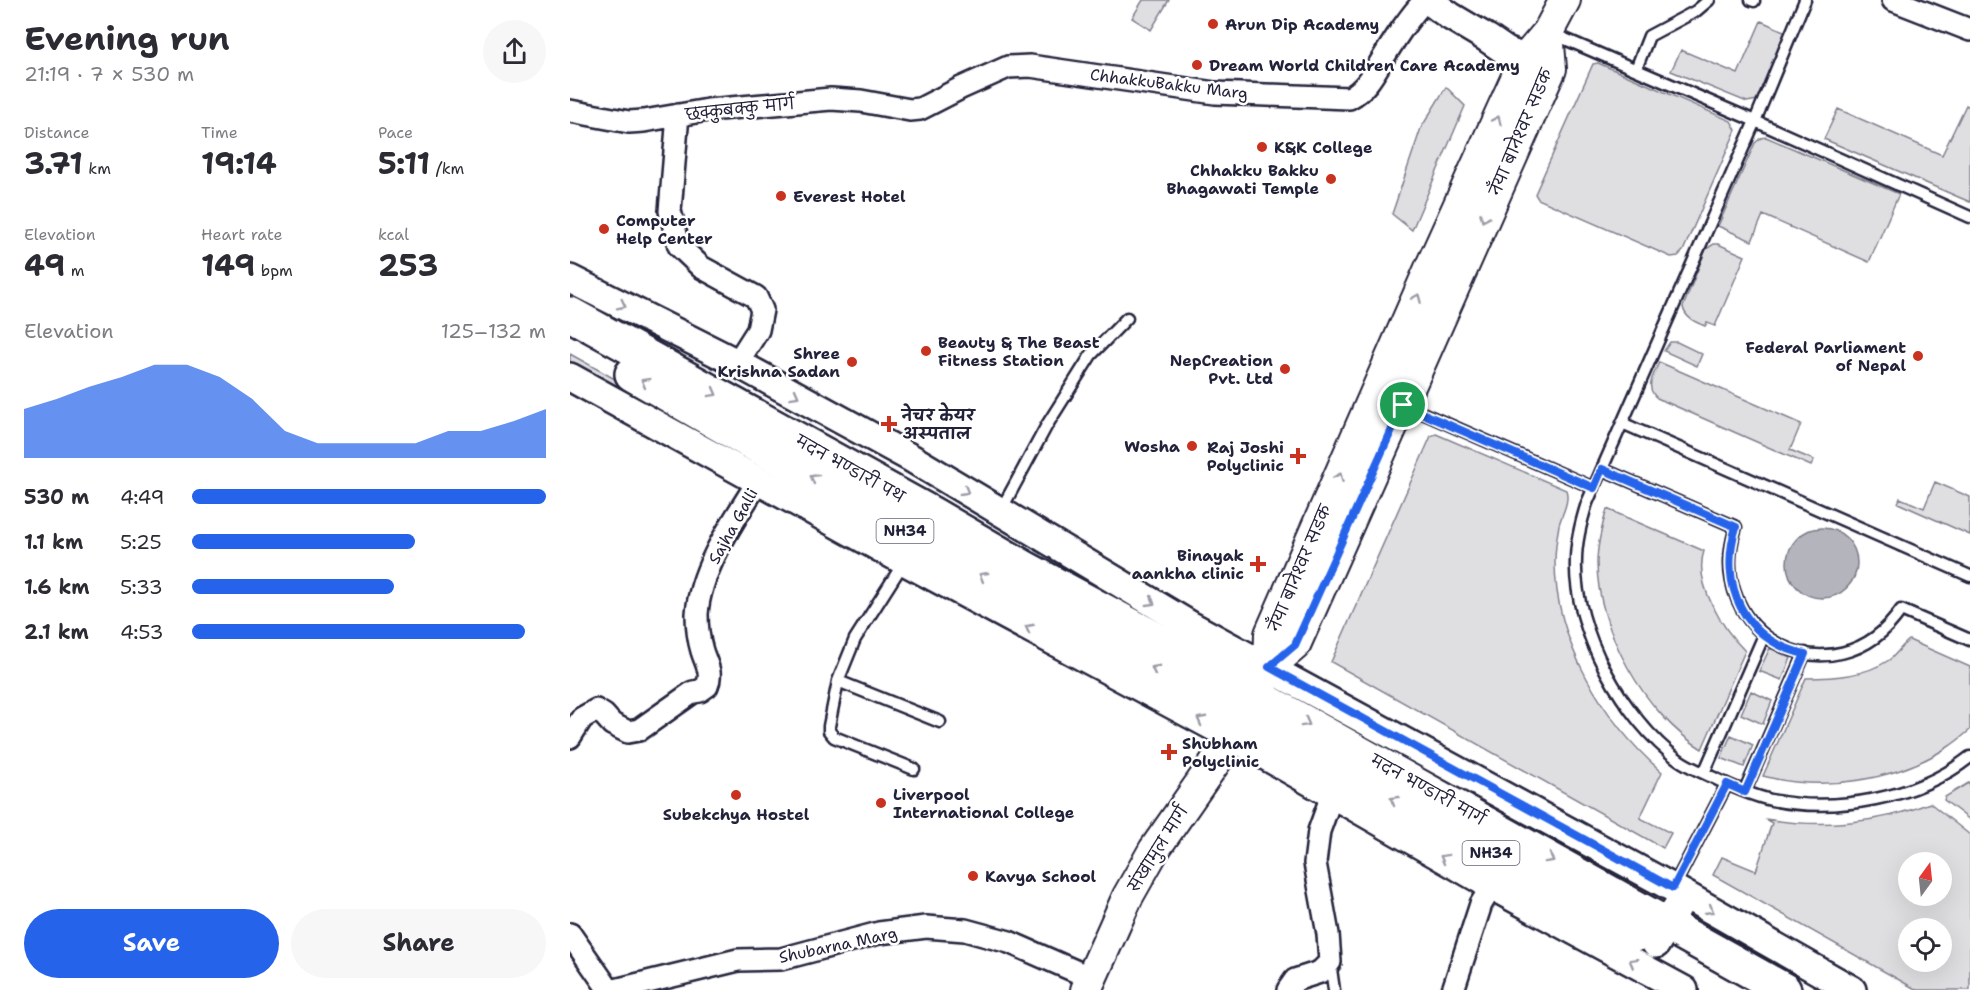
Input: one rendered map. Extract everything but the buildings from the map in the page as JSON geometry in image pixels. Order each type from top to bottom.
[{"type":"highway","name":"मदन भण्डारी पथ","points":[[570,314],[932,514],[1250,703]]},
{"type":"highway","name":"मदन भण्डारी पथ","points":[[570,339],[1004,588],[1250,703]]},
{"type":"highway","name":"मदन भण्डारी मार्ग","points":[[1250,703],[1270,703],[1618,925],[1662,934],[1784,990]]},
{"type":"highway","name":"मदन भण्डारी मार्ग","points":[[1662,934],[1739,990]]},
{"type":"main road","points":[[1538,64],[1548,32],[1565,0]]},
{"type":"main road","name":"नँया बानेश्वर सडक","points":[[1250,703],[1295,645],[1403,405],[1538,64]]},
{"type":"main road","name":"नँया बानेश्वर सडक","points":[[1250,703],[1270,634],[1431,266],[1538,64]]},
{"type":"main road","name":"संखामुल मार्ग","points":[[1089,984],[1128,896],[1154,850],[1250,703]]},
{"type":"street","points":[[1426,0],[1506,51],[1538,64]]},
{"type":"street","name":"ChhakkuBakku Marg","points":[[910,110],[920,109],[1008,67],[1030,66],[1215,93],[1349,98],[1362,89],[1371,78],[1412,14],[1426,0]]},
{"type":"street","points":[[1905,2],[1970,30]]},
{"type":"street","name":"छक्कुबक्कु मार्ग","points":[[570,111],[629,122],[644,122],[708,110],[831,99],[861,101],[910,110]]},
{"type":"street","points":[[678,116],[670,211],[679,246],[701,267],[756,297],[762,310],[758,330],[737,363]]},
{"type":"street","points":[[570,279],[737,363],[910,458],[1190,625],[1250,703],[1332,795],[1492,886],[1618,925],[1684,990]]},
{"type":"street","points":[[570,377],[904,561],[1250,703],[1678,892],[1852,990]]},
{"type":"street","name":"Sajha Galli","points":[[570,737],[582,718],[596,710],[612,724],[628,732],[639,730],[672,705],[693,692],[707,687],[710,671],[702,652],[697,615],[702,589],[713,559],[759,480]]},
{"type":"street","points":[[1288,990],[1295,980],[1320,972],[1330,962],[1328,934],[1315,863],[1319,831],[1332,795]]},
{"type":"street","points":[[1453,990],[1481,904],[1492,886]]},
{"type":"street","points":[[1662,934],[1678,892]]},
{"type":"street","name":"Shubarna Marg","points":[[615,990],[738,960],[789,958],[879,933],[926,927],[965,930],[1009,942],[1089,984]]},
{"type":"street","points":[[570,934],[609,990]]},
{"type":"lane","points":[[1636,69],[1649,36],[1696,11],[1709,0]]},
{"type":"lane","points":[[1805,0],[1755,121],[1594,488],[1578,531],[1576,562],[1578,592],[1595,648],[1622,696],[1652,734],[1679,760],[1745,792],[1787,802],[1830,804],[1856,801],[1909,790],[1936,779],[1970,757]]},
{"type":"lane","points":[[1548,32],[1970,217]]},
{"type":"lane","points":[[1007,500],[1047,425],[1091,355],[1128,318]]},
{"type":"lane","points":[[1403,405],[1594,488]]},
{"type":"lane","points":[[1622,423],[1970,576]]},
{"type":"lane","points":[[1602,469],[1736,527],[1729,559],[1733,591],[1748,619],[1764,635],[1786,648],[1805,654],[1834,655],[1864,645],[1878,637],[1890,626],[1901,610],[1970,640]]},
{"type":"lane","points":[[904,561],[855,639],[838,681],[828,721],[829,731],[834,737],[914,770]]},
{"type":"lane","points":[[1704,773],[1764,635]]},
{"type":"lane","points":[[1745,792],[1805,654]]},
{"type":"lane","points":[[838,681],[940,722]]},
{"type":"lane","points":[[1678,892],[1727,784]]},
{"type":"lane","points":[[1330,962],[1334,990]]},
{"type":"shaded area","points":[[1143,0],[1169,0],[1151,30],[1132,18]]},
{"type":"shaded area","points":[[1761,21],[1786,32],[1757,100],[1747,102],[1671,71],[1681,50],[1738,74]]},
{"type":"shaded area","points":[[1598,63],[1731,121],[1736,130],[1683,251],[1678,256],[1671,257],[1538,199],[1535,194],[1593,64]]},
{"type":"shaded area","points":[[1446,87],[1465,106],[1412,230],[1392,214],[1421,128]]},
{"type":"shaded area","points":[[1966,105],[1970,107],[1970,202],[1824,139],[1838,109],[1942,155]]},
{"type":"shaded area","points":[[1766,137],[1899,194],[1869,262],[1763,215],[1752,241],[1718,226],[1755,143]]},
{"type":"shaded area","points":[[1714,244],[1745,256],[1715,326],[1707,323],[1705,326],[1688,317],[1683,307],[1706,249]]},
{"type":"shaded area","points":[[1670,342],[1677,342],[1702,354],[1697,366],[1664,351]]},
{"type":"shaded area","points":[[570,354],[778,470],[774,477],[570,362]]},
{"type":"shaded area","points":[[1659,362],[1801,424],[1790,450],[1814,460],[1811,466],[1657,398],[1651,390],[1651,385]]},
{"type":"shaded area","points":[[1436,434],[1566,490],[1566,503],[1559,525],[1555,557],[1557,592],[1563,621],[1586,678],[1602,704],[1640,752],[1662,772],[1640,818],[1671,833],[1663,848],[1331,662],[1431,436]]},
{"type":"shaded area","points":[[1935,482],[1970,497],[1970,535],[1898,503],[1900,498],[1924,508]]},
{"type":"shaded area","points":[[1607,509],[1704,551],[1702,564],[1706,591],[1719,618],[1745,651],[1702,749],[1681,734],[1644,693],[1615,642],[1599,589],[1597,563],[1599,542]]},
{"type":"shaded area","points":[[1829,528],[1842,534],[1851,543],[1855,549],[1857,563],[1855,577],[1847,588],[1836,596],[1815,598],[1797,588],[1789,577],[1787,556],[1797,538],[1808,530]]},
{"type":"shaded area","points":[[1909,640],[1970,667],[1970,730],[1951,745],[1927,759],[1882,775],[1834,783],[1786,781],[1763,776],[1806,678],[1838,677],[1870,670],[1889,660]]},
{"type":"shaded area","points":[[1770,648],[1791,658],[1782,680],[1759,671]]},
{"type":"shaded area","points":[[1751,691],[1772,701],[1763,724],[1741,714]]},
{"type":"shaded area","points":[[1731,735],[1753,745],[1744,767],[1721,758]]},
{"type":"shaded area","points":[[1970,782],[1970,820],[1944,800],[1945,797]]},
{"type":"shaded area","points":[[1930,803],[1970,835],[1970,990],[1917,990],[1713,875],[1722,857],[1756,871],[1772,823],[1765,819],[1828,823],[1890,816]]},
{"type":"place","name":"Arun Dip Academy","points":[[1213,24]]},
{"type":"place","name":"Dream World Children Care Academy","points":[[1197,65]]},
{"type":"place","name":"K&K College","points":[[1262,147]]},
{"type":"place","name":"Chhakku Bakku Bhagawati Temple","points":[[1331,179]]},
{"type":"place","name":"Everest Hotel","points":[[781,196]]},
{"type":"place","name":"Computer Help Center","points":[[604,229]]},
{"type":"place","name":"Beauty & The Beast Fitness Station","points":[[926,351]]},
{"type":"place","name":"Federal Parliament of Nepal","points":[[1918,356]]},
{"type":"place","name":"Shree Krishna Sadan","points":[[852,362]]},
{"type":"place","name":"NepCreation Pvt. Ltd","points":[[1285,369]]},
{"type":"place","name":"नेचर केयर अस्पताल","points":[[889,424]]},
{"type":"place","name":"Wosha","points":[[1192,446]]},
{"type":"place","name":"Raj Joshi Polyclinic","points":[[1298,456]]},
{"type":"place","name":"Binayak aankha clinic","points":[[1258,564]]},
{"type":"place","name":"Shubham Polyclinic","points":[[1169,752]]},
{"type":"place","name":"Subekchya Hostel","points":[[736,795]]},
{"type":"place","name":"Liverpool International College","points":[[881,803]]},
{"type":"place","name":"Kavya School","points":[[973,876]]},
{"type":"route","points":[[1403,405],[1594,488],[1602,469],[1736,527],[1729,559],[1733,591],[1740,605],[1748,619],[1759,631],[1786,648],[1805,654],[1745,792],[1727,784],[1673,888],[1269,667],[1295,645],[1403,405]]}]
